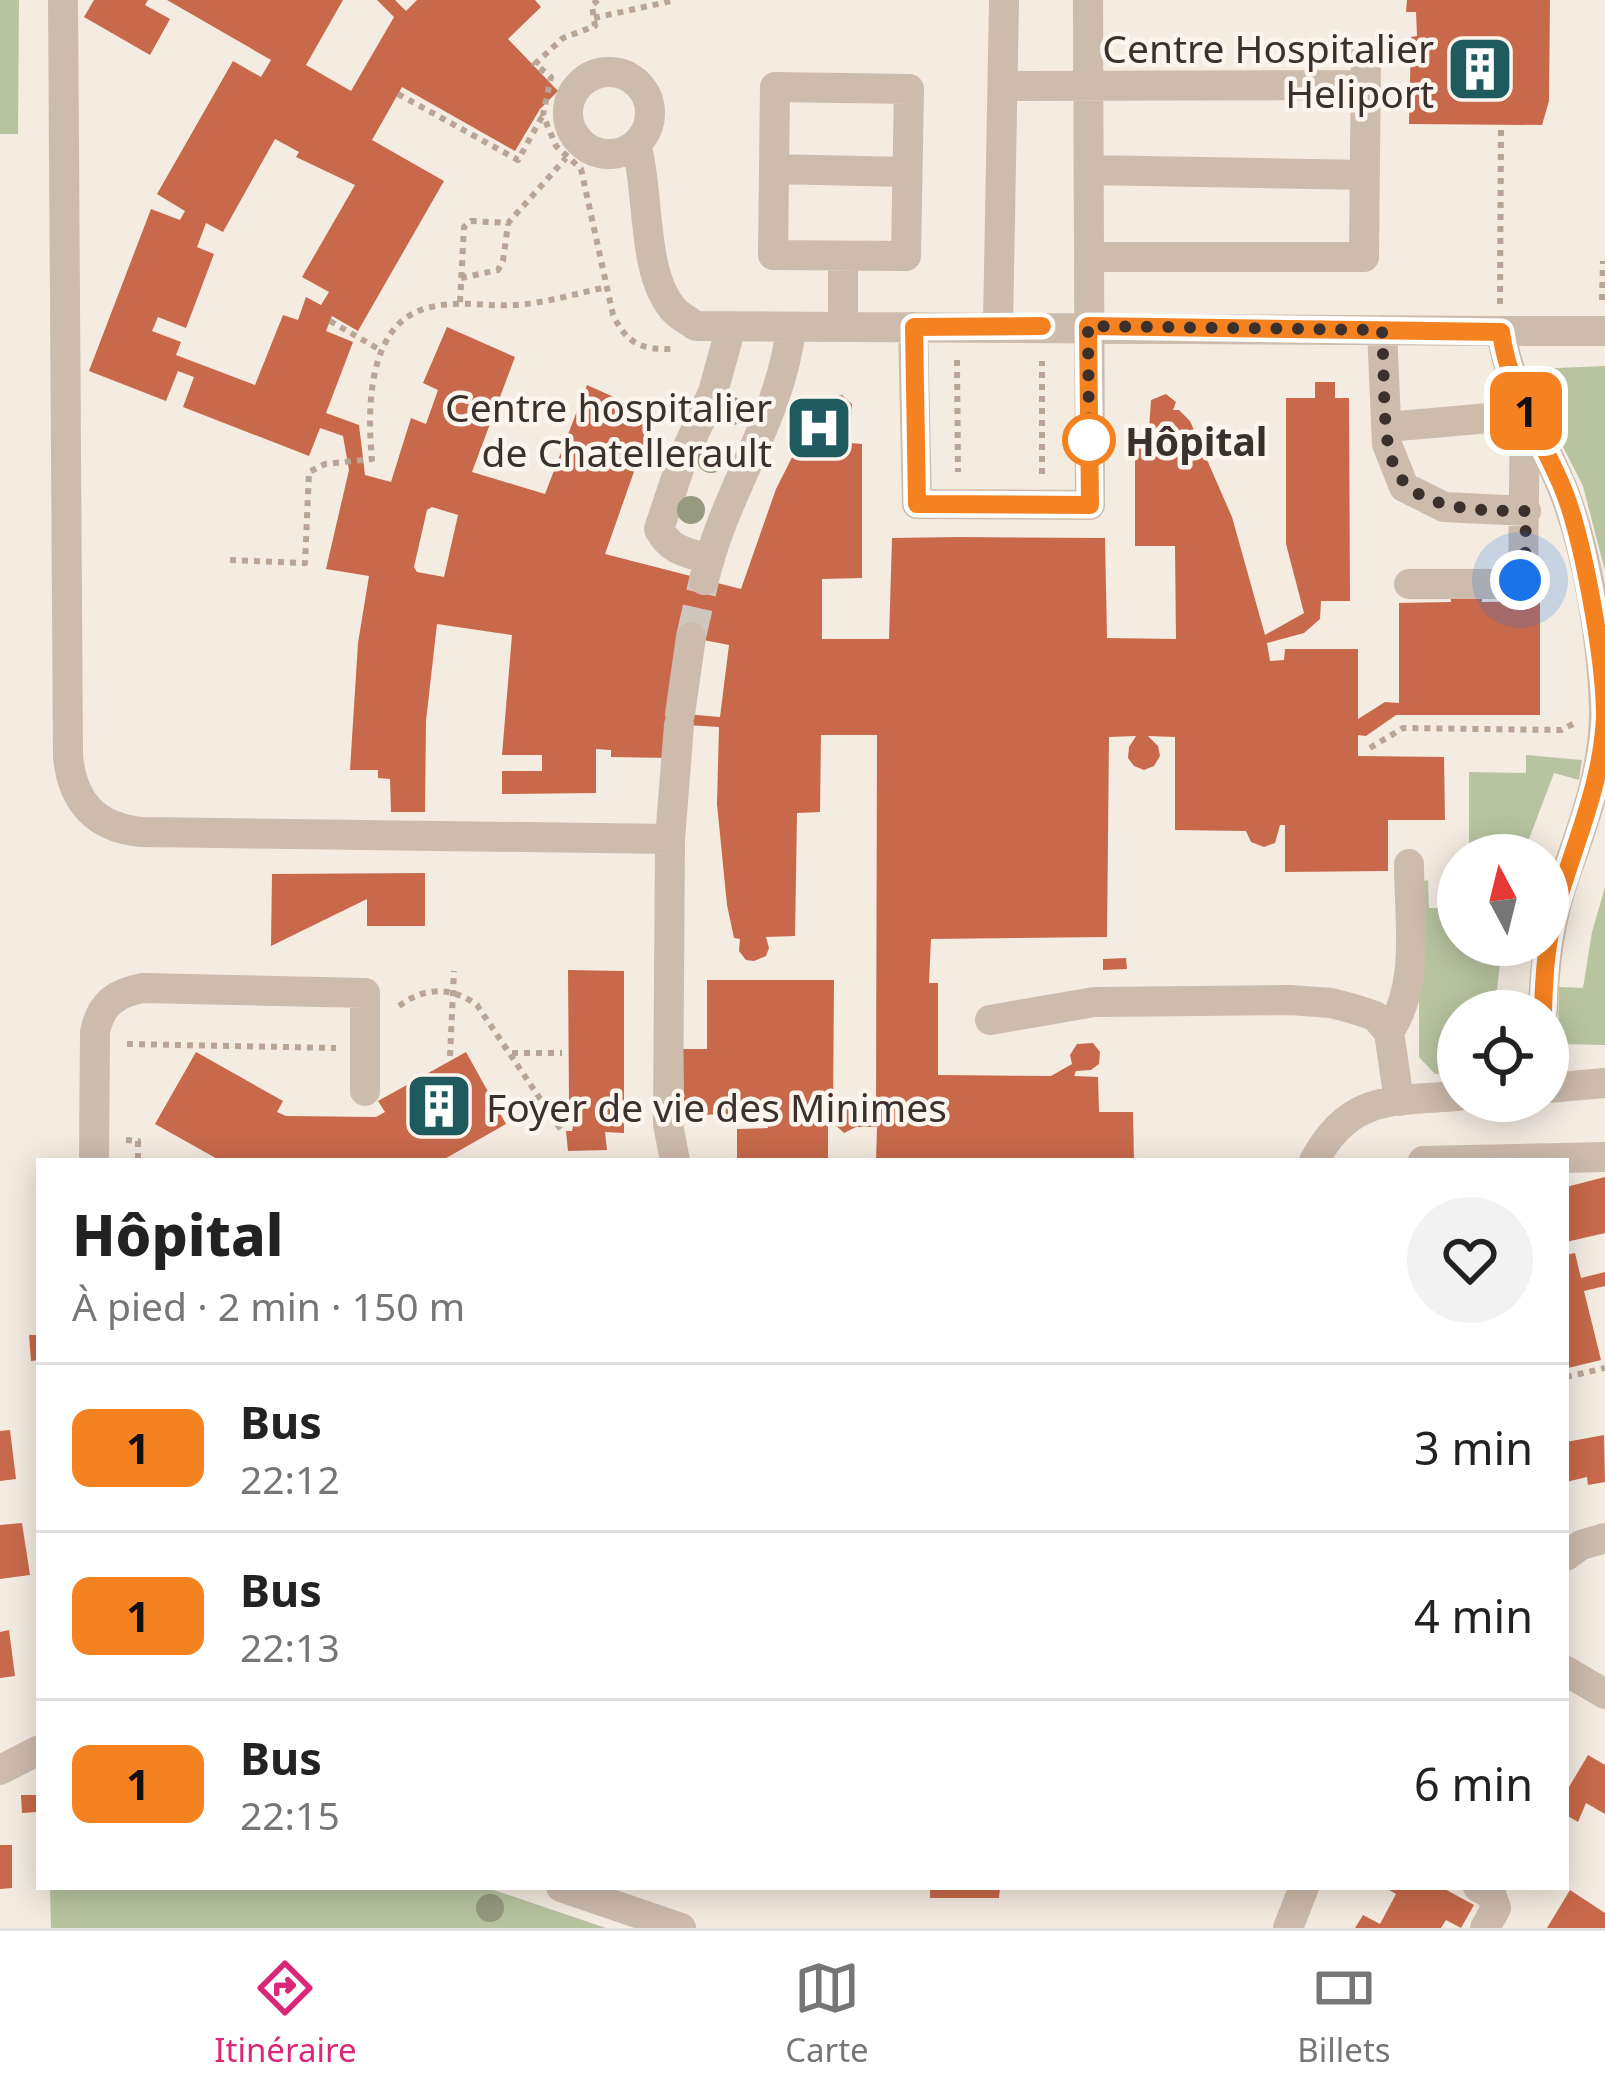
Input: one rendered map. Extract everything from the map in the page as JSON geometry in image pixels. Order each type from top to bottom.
[{"type":"street","points":[[63,0],[68,756],[74,785],[88,811],[112,828],[142,832],[670,839]]},
{"type":"street","points":[[998,326],[1004,0]]},
{"type":"street","points":[[914,327],[917,504],[1090,505],[1088,0]]},
{"type":"street","points":[[1090,257],[1364,257],[1366,53]]},
{"type":"street","points":[[1003,86],[1366,86]]},
{"type":"street","points":[[775,87],[909,89],[908,172],[906,256],[773,254],[775,87]]},
{"type":"street","points":[[636,144],[661,287],[674,309],[696,326],[1605,331]]},
{"type":"street","points":[[774,170],[908,172]]},
{"type":"street","points":[[1089,170],[1365,176]]},
{"type":"street","points":[[843,256],[843,327]]},
{"type":"street","points":[[731,327],[713,392],[682,460],[659,530],[666,542],[707,569],[732,497],[781,386],[791,328]]},
{"type":"street","points":[[1382,330],[1387,428],[1394,470],[1405,487],[1444,507],[1526,511]]},
{"type":"street","points":[[1501,332],[1504,360],[1575,521],[1602,667],[1605,716],[1599,771],[1554,917],[1544,990]]},
{"type":"street","points":[[1387,428],[1501,417],[1525,409]]},
{"type":"street","points":[[1408,584],[1518,581],[1525,569],[1525,409]]},
{"type":"street","points":[[674,1158],[668,1124],[670,839],[679,720],[692,637]]},
{"type":"street","points":[[1389,1032],[1403,1010],[1409,984],[1409,864]]},
{"type":"street","points":[[104,1150],[95,1031],[99,1014],[125,992],[143,988],[365,993],[364,1091]]},
{"type":"street","points":[[990,1020],[1094,1002],[1331,1003],[1375,1016],[1389,1032],[1399,1101]]},
{"type":"street","points":[[1569,1086],[1605,1083]]},
{"type":"street","points":[[1316,1158],[1327,1138],[1351,1114],[1399,1101],[1437,1098]]},
{"type":"street","points":[[1560,1158],[1605,1157]]},
{"type":"street","points":[[1569,1554],[1605,1538]]},
{"type":"street","points":[[1569,1673],[1605,1694]]},
{"type":"street","points":[[0,1769],[36,1751]]},
{"type":"street","points":[[571,1890],[681,1928]]},
{"type":"street","points":[[1288,1928],[1303,1890]]},
{"type":"street","points":[[1484,1890],[1491,1894],[1496,1908],[1486,1928]]},
{"type":"path","points":[[398,94],[518,160],[543,115],[551,77],[535,64],[563,38],[595,26],[592,5],[598,0]]},
{"type":"path","points":[[594,18],[676,0]]},
{"type":"path","points":[[461,278],[497,270],[503,261],[508,224],[566,158],[543,115]]},
{"type":"path","points":[[1501,124],[1501,332]]},
{"type":"path","points":[[460,302],[464,227],[472,221],[508,224]]},
{"type":"path","points":[[230,560],[305,563],[309,472],[325,464],[372,459],[369,413],[382,351],[398,328],[424,308],[460,302],[519,305],[608,287]]},
{"type":"path","points":[[330,321],[382,351]]},
{"type":"path","points":[[956,326],[958,504]]},
{"type":"path","points":[[1042,326],[1042,504]]},
{"type":"path","points":[[1370,748],[1403,728],[1561,730],[1584,718],[1605,716]]},
{"type":"path","points":[[450,1056],[454,971]]},
{"type":"path","points":[[392,1012],[413,995],[453,992],[477,1005],[561,1130]]},
{"type":"path","points":[[113,1056],[125,1044],[365,1049]]},
{"type":"path","points":[[511,1053],[562,1053]]},
{"type":"path","points":[[104,1150],[138,1141],[138,1158]]},
{"type":"path","points":[[1569,1376],[1605,1368]]},
{"type":"green space","points":[[0,0],[19,0],[18,134],[0,134]]},
{"type":"green space","points":[[1605,366],[1605,571],[1583,486],[1530,382],[1534,369]]},
{"type":"green space","points":[[1526,755],[1582,760],[1579,780],[1554,773],[1531,834],[1469,834],[1469,772],[1526,773]]},
{"type":"green space","points":[[1428,880],[1429,908],[1437,908],[1437,966],[1500,966],[1497,990],[1437,990],[1437,1074],[1419,1057],[1419,889]]},
{"type":"green space","points":[[1605,887],[1605,1045],[1569,1044],[1569,990],[1559,987],[1583,988]]},
{"type":"green space","points":[[50,1890],[494,1890],[606,1928],[51,1928]]},
{"type":"building","points":[[94,0],[148,0],[145,5],[170,19],[150,55],[84,17]]},
{"type":"building","points":[[167,0],[343,0],[306,65],[351,91],[394,17],[377,0],[395,0],[406,11],[417,0],[535,0],[541,7],[508,39],[558,91],[540,109],[515,151],[402,87],[372,140],[444,181],[358,331],[332,316],[326,331],[353,342],[326,413],[359,425],[365,475],[391,482],[411,418],[426,424],[438,390],[423,383],[447,327],[515,357],[472,472],[545,494],[587,385],[654,415],[605,554],[741,589],[776,489],[816,410],[822,409],[826,399],[842,395],[852,404],[851,443],[862,444],[862,578],[822,579],[822,639],[889,639],[892,538],[959,537],[1105,538],[1107,638],[1176,639],[1175,546],[1135,546],[1135,446],[1148,445],[1151,400],[1166,394],[1176,402],[1173,410],[1190,421],[1232,517],[1265,635],[1304,613],[1286,544],[1286,398],[1315,398],[1315,382],[1335,382],[1335,398],[1349,398],[1350,601],[1321,601],[1320,619],[1304,633],[1267,643],[1270,661],[1284,660],[1285,649],[1358,649],[1358,719],[1385,702],[1399,703],[1399,603],[1451,602],[1450,591],[1482,591],[1482,602],[1540,601],[1540,715],[1396,715],[1366,736],[1358,735],[1358,756],[1444,757],[1445,820],[1388,820],[1388,871],[1285,872],[1285,825],[1280,825],[1275,843],[1264,847],[1251,842],[1246,831],[1175,830],[1175,737],[1148,736],[1160,756],[1144,770],[1128,758],[1136,736],[1109,737],[1107,937],[931,939],[929,983],[938,983],[938,1075],[1051,1076],[1072,1064],[1070,1055],[1077,1044],[1093,1043],[1100,1052],[1099,1064],[1076,1071],[1074,1076],[1098,1077],[1099,1112],[1133,1112],[1134,1158],[876,1158],[877,1127],[856,1127],[844,1133],[828,1118],[828,1158],[737,1158],[737,1129],[768,1128],[768,1107],[749,1107],[749,1114],[684,1115],[683,1049],[707,1049],[707,980],[834,980],[833,1113],[843,1107],[855,1113],[876,1112],[877,735],[821,735],[820,812],[797,813],[795,936],[766,937],[766,956],[754,961],[746,960],[739,951],[740,939],[734,938],[727,905],[717,804],[719,727],[671,724],[670,758],[611,757],[611,750],[596,749],[596,793],[502,794],[502,771],[542,771],[542,755],[502,755],[512,635],[437,624],[426,721],[425,812],[391,812],[390,779],[378,778],[378,770],[350,770],[358,643],[369,576],[326,569],[349,470],[343,436],[320,428],[309,456],[183,407],[194,377],[178,371],[166,401],[89,371],[151,209],[180,220],[185,211],[157,194],[233,61],[261,77],[271,60]],"holes":[[[275,139],[299,152],[296,157],[355,185],[302,277],[329,292],[321,305],[306,297],[298,320],[283,315],[255,385],[176,355],[181,342],[152,331],[158,317],[186,328],[214,254],[197,247],[206,223],[223,232]],[[432,507],[458,515],[444,577],[417,572],[414,567],[427,510]],[[683,636],[729,645],[720,717],[673,713]]]},
{"type":"building","name":"Centre Hospitalier Heliport","points":[[1407,0],[1550,0],[1549,101],[1542,125],[1409,124],[1411,37],[1417,36],[1416,12],[1406,12]]},
{"type":"building","points":[[425,873],[425,926],[367,926],[367,899],[271,946],[272,874]]},
{"type":"building","points":[[1126,958],[1127,969],[1103,970],[1103,959]]},
{"type":"building","points":[[568,970],[624,971],[624,1133],[605,1132],[607,1150],[568,1151],[566,1131],[572,1131],[578,1102],[569,1102]]},
{"type":"building","name":"Foyer de vie des Minimes","points":[[196,1052],[283,1101],[277,1112],[286,1116],[376,1117],[385,1112],[378,1101],[466,1052],[506,1124],[446,1158],[216,1158],[155,1124]]},
{"type":"building","points":[[1605,1177],[1605,1233],[1569,1241],[1569,1186]]},
{"type":"building","points":[[1575,1253],[1581,1278],[1605,1272],[1605,1286],[1584,1291],[1601,1360],[1569,1368],[1569,1254]]},
{"type":"building","points":[[29,1335],[36,1335],[36,1360],[31,1361]]},
{"type":"building","points":[[10,1430],[16,1479],[0,1481],[0,1431]]},
{"type":"building","points":[[1604,1435],[1605,1482],[1588,1485],[1587,1477],[1569,1481],[1569,1441]]},
{"type":"building","points":[[22,1523],[30,1575],[0,1579],[0,1525]]},
{"type":"building","points":[[9,1630],[15,1676],[0,1678],[0,1632]]},
{"type":"building","points":[[1588,1755],[1605,1765],[1605,1814],[1586,1803],[1578,1822],[1569,1817],[1569,1787]]},
{"type":"building","points":[[21,1795],[36,1795],[36,1812],[22,1813]]},
{"type":"building","points":[[0,1845],[12,1845],[12,1888],[0,1889]]},
{"type":"building","points":[[930,1890],[1000,1890],[999,1898],[930,1898]]},
{"type":"building","points":[[1389,1890],[1446,1890],[1474,1905],[1461,1928],[1446,1920],[1441,1928],[1355,1928],[1363,1915],[1380,1924],[1396,1894]]},
{"type":"building","points":[[1570,1890],[1605,1913],[1605,1928],[1547,1928]]},
{"type":"tunnel","points":[[691,637],[704,580]]},
{"type":"bus line","name":"1","points":[[1042,326],[914,327],[917,504],[1090,505],[1088,326],[1501,332],[1504,360],[1514,386],[1575,521],[1602,667],[1605,716],[1599,771],[1554,917],[1544,990]]},
{"type":"place","name":"Centre Hospitalier Heliport","points":[[1480,69]]},
{"type":"place","name":"Centre hospitalier de Chatellerault","points":[[819,428]]},
{"type":"place","name":"Hôpital","points":[[1089,440]]},
{"type":"place","name":"Foyer de vie des Minimes","points":[[439,1106]]},
{"type":"route","points":[[1089,440],[1088,326],[1382,330],[1388,444],[1394,470],[1405,487],[1444,507],[1526,511],[1525,569],[1520,580]]}]
